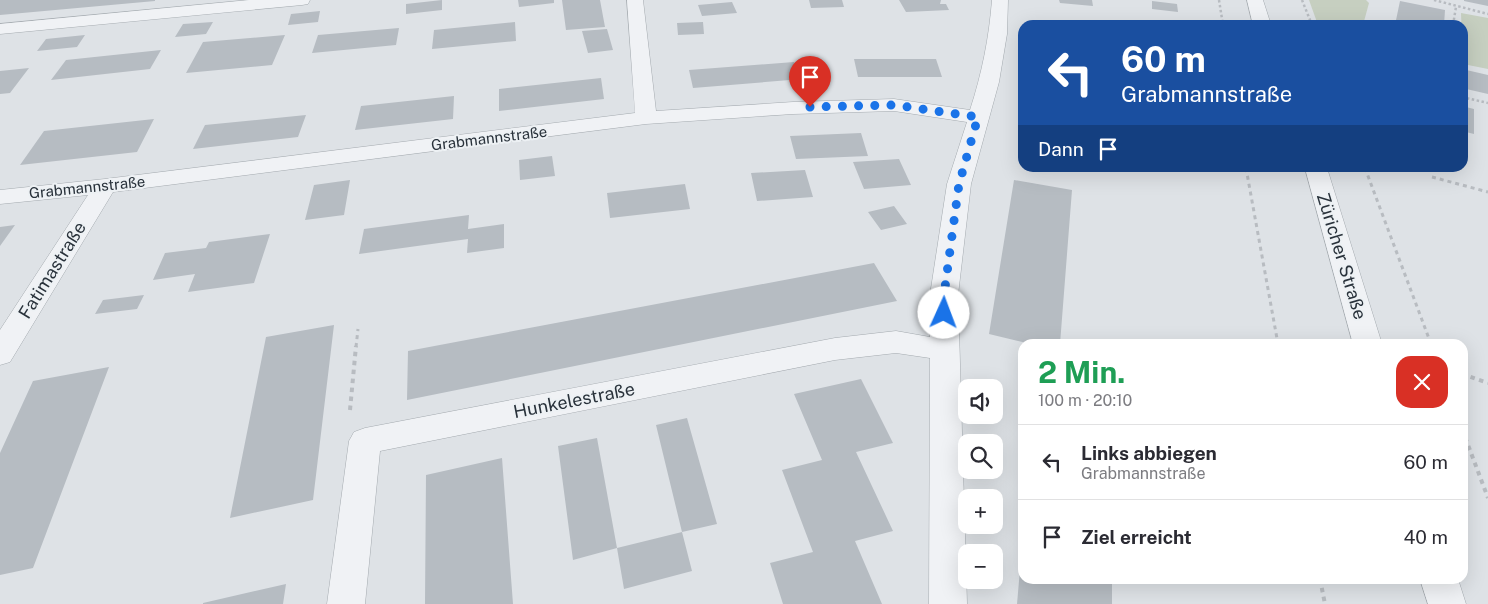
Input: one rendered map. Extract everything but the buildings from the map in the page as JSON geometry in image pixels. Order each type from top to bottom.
[{"type":"street","points":[[0,29],[302,0]]},
{"type":"street","points":[[635,0],[646,118]]},
{"type":"street","points":[[948,604],[944,295],[959,184],[989,82],[998,34],[1000,0]]},
{"type":"street","points":[[1255,0],[1261,20]]},
{"type":"street","name":"Grabmannstraße","points":[[0,197],[105,186],[646,118],[793,108],[894,105],[978,117]]},
{"type":"street","name":"Züricher Straße","points":[[1317,172],[1367,339]]},
{"type":"street","name":"Fatimastraße","points":[[0,354],[105,186]]},
{"type":"street","name":"Hunkelestraße","points":[[364,441],[835,349],[896,342],[945,350]]},
{"type":"street","points":[[346,604],[364,441]]},
{"type":"street","points":[[1441,584],[1447,604]]},
{"type":"path","points":[[1220,0],[1223,20]]},
{"type":"path","points":[[1302,0],[1310,20]]},
{"type":"path","points":[[1434,0],[1488,14]]},
{"type":"path","points":[[1454,20],[1456,7]]},
{"type":"path","points":[[1468,98],[1488,103]]},
{"type":"path","points":[[1247,172],[1277,339]]},
{"type":"path","points":[[1366,172],[1429,339]]},
{"type":"path","points":[[1432,177],[1488,192]]},
{"type":"path","points":[[358,329],[350,409],[364,441]]},
{"type":"path","points":[[1468,376],[1488,383]]},
{"type":"path","points":[[1468,445],[1488,498]]},
{"type":"path","points":[[1321,584],[1325,604]]},
{"type":"green space","points":[[1309,0],[1366,0],[1369,3],[1364,20],[1316,20]]},
{"type":"green space","points":[[1461,13],[1488,18],[1488,69],[1468,65],[1468,20],[1461,20]]},
{"type":"route","points":[[810,107],[894,105],[978,117],[959,184],[944,295],[944,313]]}]
